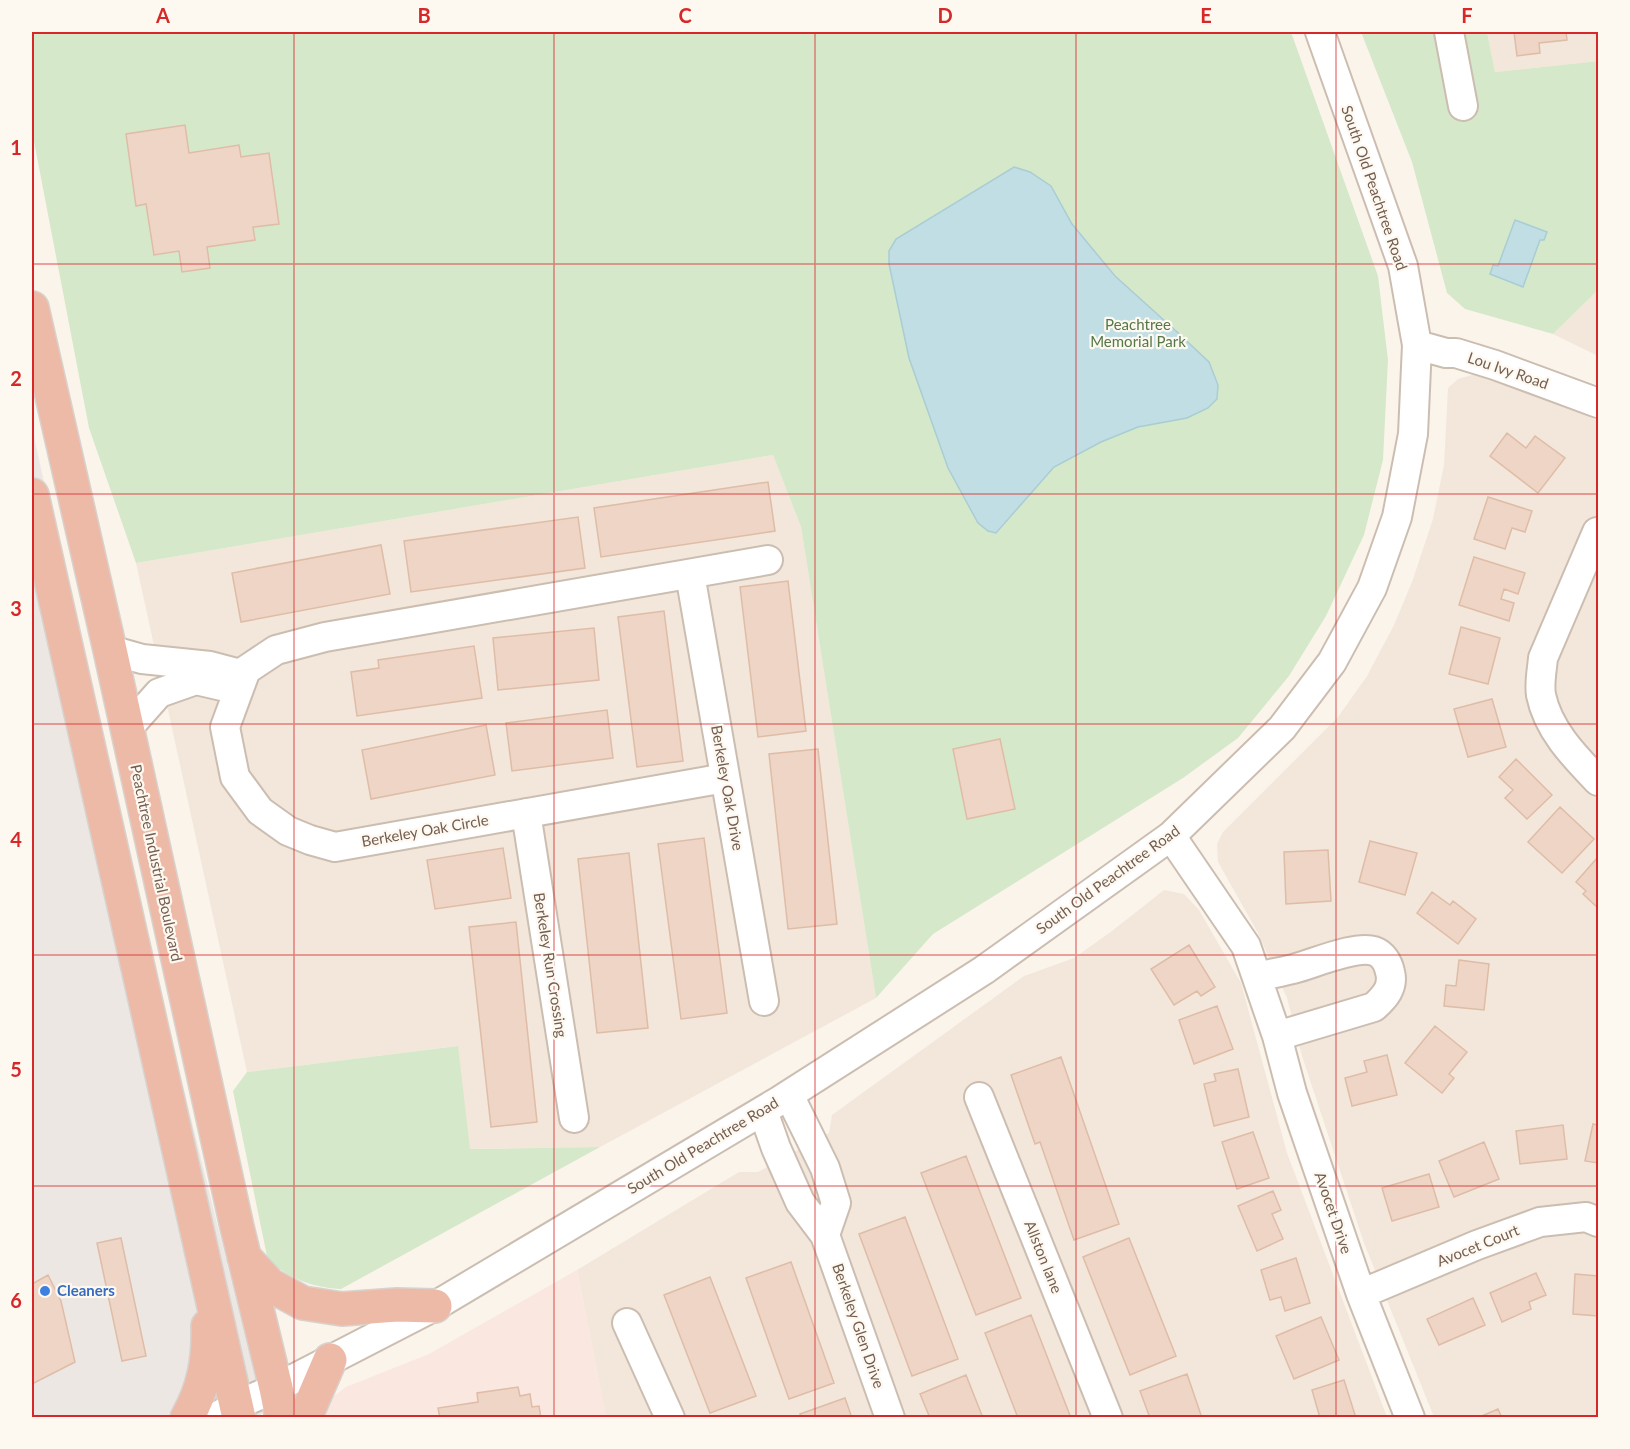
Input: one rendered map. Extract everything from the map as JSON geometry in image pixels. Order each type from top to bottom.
[{"type":"highway","name":"Peachtree Industrial Boulevard","points":[[32,308],[244,1256],[279,1402]]},
{"type":"highway","points":[[32,495],[210,1283],[230,1413]]},
{"type":"highway","points":[[244,1256],[270,1285],[303,1303],[342,1309],[397,1305],[435,1306]]},
{"type":"highway","points":[[187,1418],[203,1380],[209,1352],[208,1291],[210,1283]]},
{"type":"highway","points":[[305,1418],[330,1360]]},
{"type":"street","name":"South Old Peachtree Road","points":[[230,1413],[279,1402],[330,1360],[435,1306],[763,1111],[984,970],[1172,836],[1282,728],[1332,662],[1372,588],[1397,517],[1413,434],[1417,345],[1403,266],[1320,32]]},
{"type":"street","points":[[1449,32],[1463,106]]},
{"type":"street","name":"Lou Ivy Road","points":[[1417,345],[1446,353],[1456,353],[1495,365],[1599,403]]},
{"type":"street","points":[[1597,532],[1544,658],[1541,696],[1550,720],[1562,740],[1599,781]]},
{"type":"street","points":[[127,729],[178,675],[210,666],[241,685],[246,670],[276,650],[325,637],[768,560]]},
{"type":"street","name":"Berkeley Oak Drive","points":[[690,574],[764,1001]]},
{"type":"street","points":[[110,650],[142,659],[178,675]]},
{"type":"street","name":"Berkeley Oak Circle","points":[[241,685],[225,727],[235,777],[260,811],[288,831],[335,847],[725,778]]},
{"type":"street","name":"Berkeley Run Crossing","points":[[526,813],[574,1118]]},
{"type":"street","name":"Avocet Drive","points":[[1172,836],[1246,946],[1277,1036],[1292,1093],[1361,1294],[1410,1418]]},
{"type":"street","points":[[1257,977],[1295,969],[1358,950],[1375,951],[1387,961],[1391,975],[1390,985],[1386,996],[1374,1007],[1277,1036]]},
{"type":"street","points":[[789,1095],[825,1168],[836,1203],[825,1235]]},
{"type":"street","name":"Allston lane","points":[[979,1097],[1108,1418]]},
{"type":"street","name":"Berkeley Glen Drive","points":[[763,1111],[796,1194],[825,1235],[890,1418]]},
{"type":"street","points":[[796,1194],[829,1181]]},
{"type":"street","name":"Avocet Court","points":[[1361,1294],[1477,1245],[1540,1222],[1586,1217],[1599,1221]]},
{"type":"street","points":[[627,1323],[670,1418]]},
{"type":"shaded area","points":[[1487,32],[1598,32],[1598,61],[1495,72]]},
{"type":"shaded area","points":[[1598,290],[1598,356],[1553,334]]},
{"type":"shaded area","points":[[1472,375],[1482,376],[1571,408],[1598,421],[1598,1417],[1434,1417],[1364,1243],[1302,1056],[1287,998],[1258,933],[1218,862],[1217,844],[1223,832],[1338,717],[1367,676],[1394,625],[1412,582],[1433,519],[1444,465],[1448,388],[1458,379]]},
{"type":"shaded area","points":[[32,428],[134,888],[264,1413],[256,1417],[32,1417]]},
{"type":"shaded area","points":[[773,455],[801,527],[876,998],[600,1147],[469,1149],[457,1046],[247,1072],[136,563]]},
{"type":"shaded area","points":[[1164,890],[1184,894],[1199,910],[1241,983],[1287,1153],[1387,1417],[606,1417],[577,1270],[739,1172],[758,1172],[829,1133],[832,1115],[1024,976],[1074,958]]},
{"type":"shaded area","points":[[577,1270],[606,1417],[324,1418],[334,1396],[346,1387],[429,1354]]},
{"type":"green space","name":"Peachtree Memorial Park","points":[[32,32],[1291,32],[1378,276],[1388,360],[1383,460],[1364,535],[1326,616],[1289,676],[1238,738],[1183,778],[933,934],[876,998],[801,527],[773,455],[136,563],[89,428],[32,131]]},
{"type":"green space","points":[[1361,32],[1487,32],[1495,72],[1598,61],[1598,290],[1553,334],[1465,309],[1447,293],[1412,162]]},
{"type":"green space","points":[[458,1046],[470,1149],[600,1147],[341,1289],[302,1281],[268,1261],[233,1091],[247,1072]]},
{"type":"water","points":[[1014,167],[1030,172],[1051,186],[1072,224],[1115,276],[1209,362],[1218,385],[1217,399],[1208,408],[1187,418],[1138,427],[1101,442],[1054,467],[996,533],[988,531],[978,523],[948,468],[909,358],[889,264],[889,251],[896,239]]},
{"type":"water","points":[[1515,220],[1547,232],[1544,240],[1540,240],[1523,287],[1490,274],[1493,265],[1498,266]]},
{"type":"building","points":[[1514,32],[1566,32],[1567,40],[1539,43],[1540,53],[1517,56]]},
{"type":"building","points":[[185,125],[189,153],[239,145],[241,157],[269,153],[279,224],[253,227],[255,240],[207,247],[210,268],[182,272],[179,251],[154,255],[146,204],[136,206],[126,134]]},
{"type":"building","points":[[1507,433],[1526,448],[1535,436],[1565,458],[1538,493],[1490,456]]},
{"type":"building","points":[[768,482],[775,531],[601,557],[594,508]]},
{"type":"building","points":[[1488,497],[1532,511],[1525,532],[1512,528],[1505,549],[1474,539]]},
{"type":"building","points":[[578,517],[585,568],[411,592],[404,541]]},
{"type":"building","points":[[381,545],[390,594],[241,622],[232,573]]},
{"type":"building","points":[[1474,557],[1525,573],[1518,594],[1504,589],[1501,599],[1514,603],[1509,621],[1459,605]]},
{"type":"building","points":[[788,581],[806,731],[758,737],[740,587]]},
{"type":"building","points":[[664,611],[683,761],[637,767],[618,617]]},
{"type":"building","points":[[1461,627],[1500,638],[1488,684],[1449,674]]},
{"type":"building","points":[[594,628],[599,680],[498,690],[493,638]]},
{"type":"building","points":[[474,646],[482,698],[357,716],[351,672],[379,668],[378,660]]},
{"type":"building","points":[[1492,699],[1506,747],[1468,757],[1454,709]]},
{"type":"building","points":[[607,710],[613,758],[512,771],[506,723]]},
{"type":"building","points":[[486,725],[495,775],[371,799],[362,750]]},
{"type":"building","points":[[1000,739],[1015,809],[967,819],[953,749]]},
{"type":"building","points":[[818,749],[837,924],[788,929],[769,754]]},
{"type":"building","points":[[1516,759],[1552,795],[1527,819],[1505,798],[1513,790],[1499,777]]},
{"type":"building","points":[[1560,807],[1594,839],[1562,873],[1528,842]]},
{"type":"building","points":[[704,838],[727,1013],[681,1019],[658,844]]},
{"type":"building","points":[[1370,841],[1417,853],[1405,895],[1359,882]]},
{"type":"building","points":[[503,848],[511,898],[435,909],[427,860]]},
{"type":"building","points":[[1328,850],[1331,901],[1286,904],[1284,852]]},
{"type":"building","points":[[629,853],[648,1028],[597,1033],[578,859]]},
{"type":"building","points":[[1598,857],[1598,908],[1583,894],[1586,891],[1576,882]]},
{"type":"building","points":[[1432,892],[1450,905],[1453,901],[1476,919],[1458,944],[1417,913]]},
{"type":"building","points":[[516,922],[537,1122],[491,1127],[469,927]]},
{"type":"building","points":[[1189,945],[1215,987],[1201,996],[1197,991],[1174,1005],[1151,969]]},
{"type":"building","points":[[1459,960],[1489,964],[1484,1010],[1444,1006],[1446,985],[1456,986]]},
{"type":"building","points":[[1217,1006],[1233,1049],[1194,1064],[1179,1020]]},
{"type":"building","points":[[1435,1026],[1467,1052],[1449,1074],[1454,1078],[1442,1093],[1405,1063]]},
{"type":"building","points":[[1387,1055],[1397,1095],[1352,1106],[1345,1078],[1367,1072],[1364,1061]]},
{"type":"building","points":[[1061,1057],[1119,1224],[1074,1240],[1040,1142],[1035,1144],[1011,1075]]},
{"type":"building","points":[[1238,1069],[1249,1117],[1214,1126],[1204,1084],[1216,1081],[1214,1074]]},
{"type":"building","points":[[1593,1124],[1598,1125],[1598,1163],[1585,1161]]},
{"type":"building","points":[[1563,1125],[1567,1159],[1520,1164],[1516,1131]]},
{"type":"building","points":[[1253,1132],[1269,1178],[1237,1189],[1222,1142]]},
{"type":"building","points":[[1484,1142],[1499,1179],[1454,1197],[1439,1161]]},
{"type":"building","points":[[966,1156],[1021,1298],[976,1315],[921,1173]]},
{"type":"building","points":[[1429,1174],[1439,1207],[1392,1221],[1382,1188]]},
{"type":"building","points":[[1273,1191],[1281,1210],[1272,1214],[1283,1239],[1257,1251],[1238,1206]]},
{"type":"building","points":[[905,1217],[958,1359],[912,1376],[859,1234]]},
{"type":"building","points":[[121,1238],[146,1356],[122,1361],[97,1243]]},
{"type":"building","points":[[1129,1238],[1176,1356],[1130,1375],[1083,1257]]},
{"type":"building","points":[[1296,1258],[1310,1303],[1285,1311],[1281,1297],[1270,1300],[1261,1270]]},
{"type":"building","points":[[791,1262],[834,1383],[789,1399],[746,1278]]},
{"type":"building","points":[[1536,1273],[1546,1295],[1529,1302],[1531,1309],[1502,1322],[1490,1293]]},
{"type":"building","points":[[1575,1274],[1598,1276],[1598,1316],[1573,1314]]},
{"type":"building","points":[[48,1275],[61,1301],[75,1362],[32,1384],[32,1284]]},
{"type":"building","points":[[710,1277],[756,1396],[710,1413],[664,1295]]},
{"type":"building","points":[[1473,1298],[1485,1325],[1439,1345],[1427,1319]]},
{"type":"building","points":[[1031,1315],[1071,1418],[1018,1418],[985,1333]]},
{"type":"building","points":[[1321,1317],[1339,1360],[1294,1379],[1276,1336]]},
{"type":"building","points":[[1187,1374],[1202,1418],[1150,1418],[1140,1391]]},
{"type":"building","points":[[966,1375],[983,1418],[930,1418],[920,1394]]},
{"type":"building","points":[[1344,1380],[1356,1418],[1320,1418],[1312,1390]]},
{"type":"building","points":[[518,1387],[520,1396],[530,1394],[532,1407],[539,1406],[541,1418],[440,1418],[438,1408],[478,1402],[477,1393]]},
{"type":"building","points":[[845,1398],[852,1418],[802,1418],[800,1414]]},
{"type":"building","points":[[1498,1409],[1502,1418],[1477,1418]]},
{"type":"place","name":"Cleaners","points":[[45,1291]]}]
